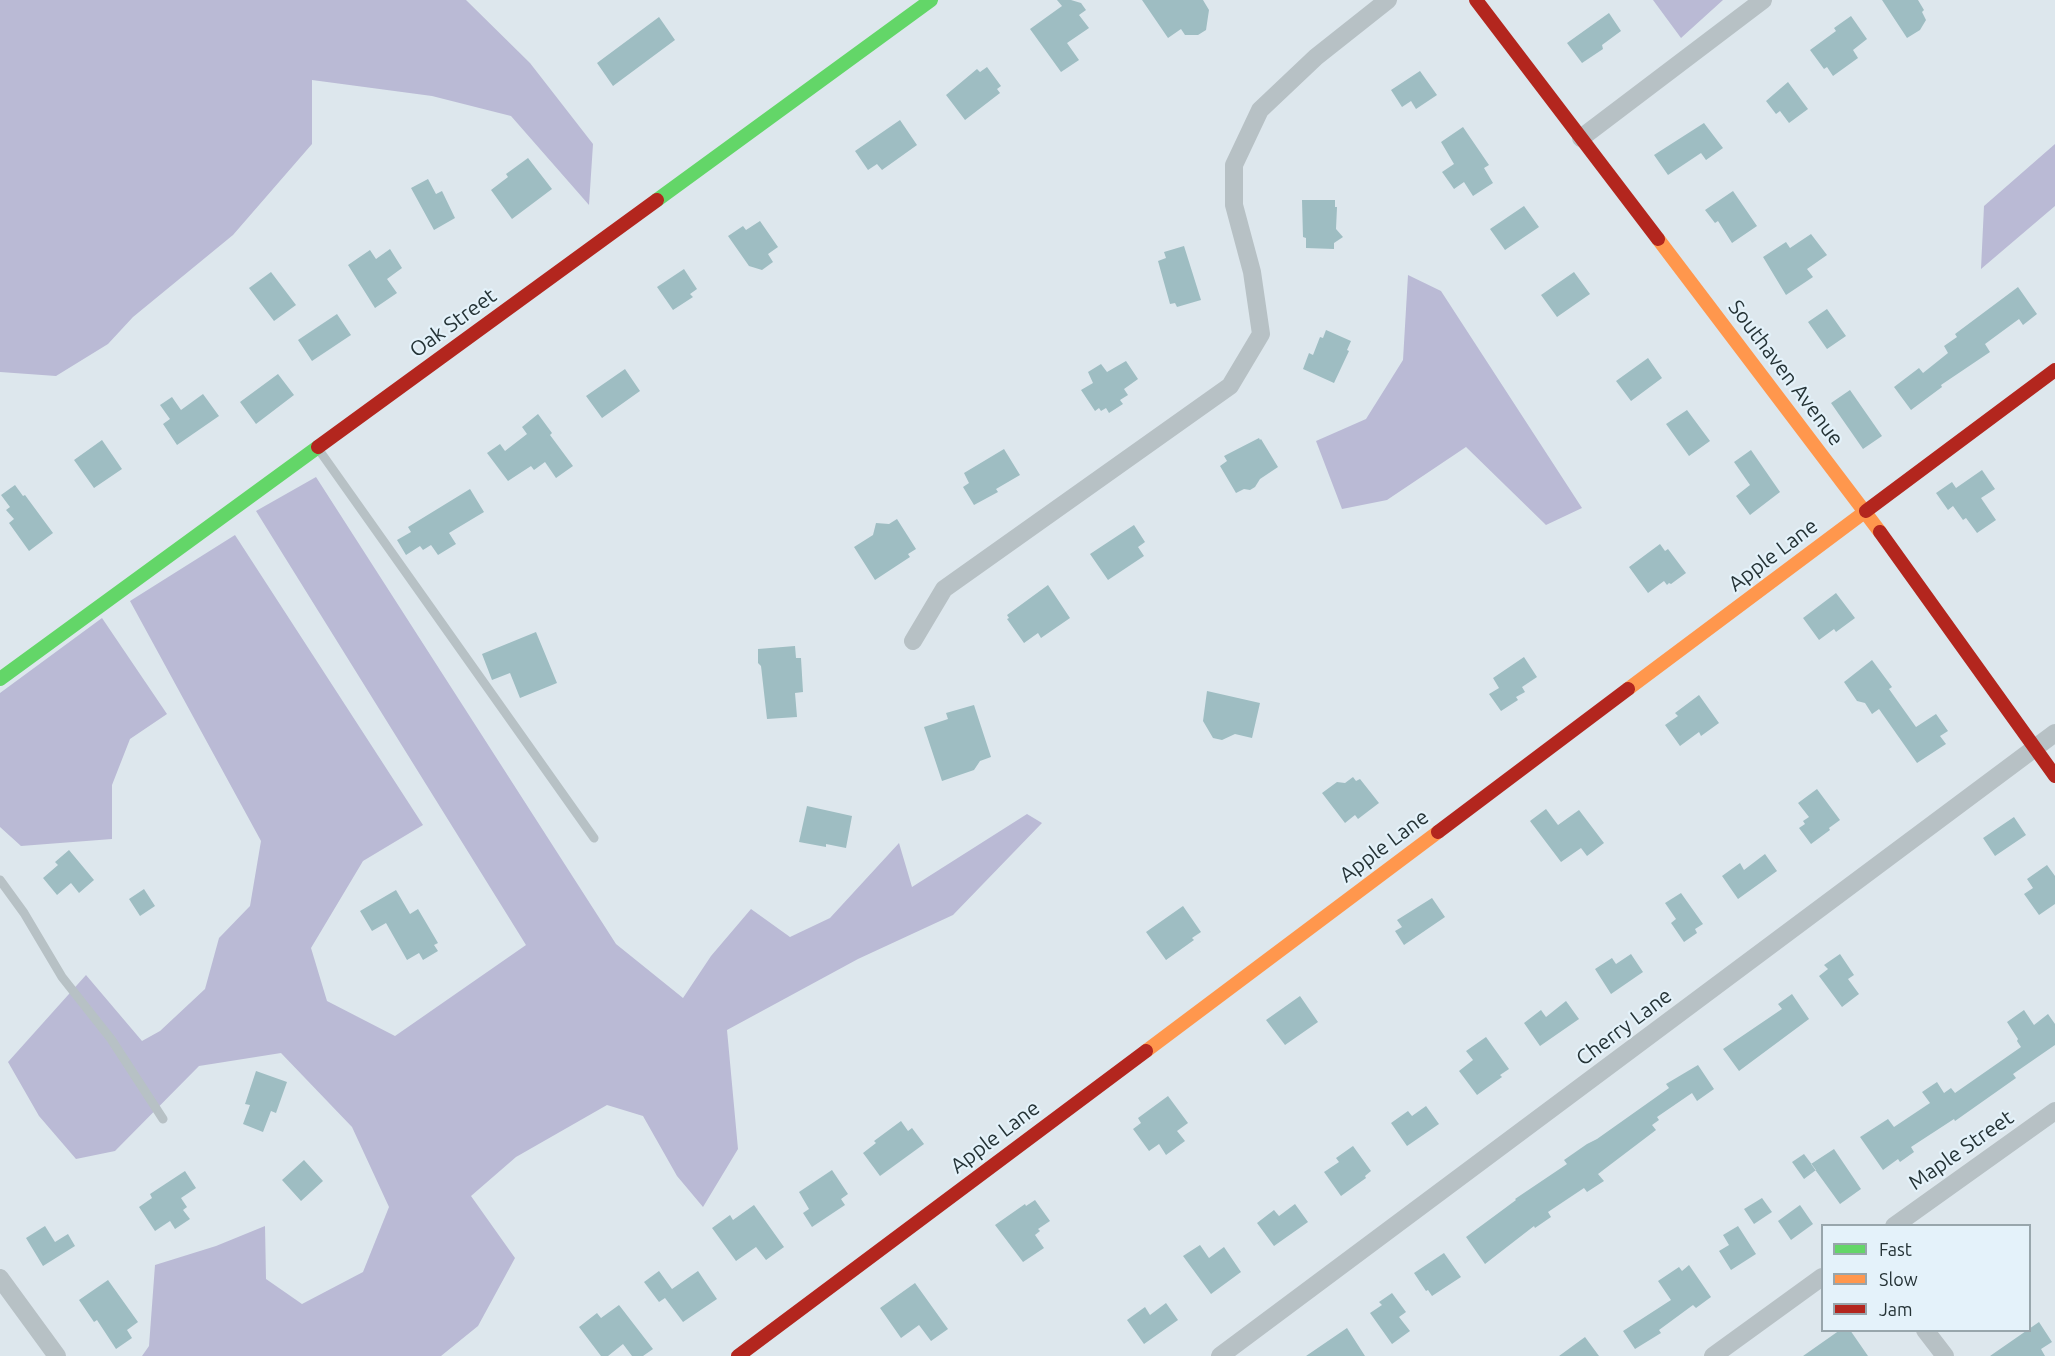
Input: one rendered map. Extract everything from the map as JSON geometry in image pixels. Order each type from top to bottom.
[{"type":"street","name":"Oak Street","points":[[0,679],[931,0]]},
{"type":"street","points":[[913,641],[944,589],[1230,386],[1262,334],[1252,272],[1234,205],[1234,165],[1260,110],[1316,57],[1388,0]]},
{"type":"street","name":"Southaven Avenue","points":[[1476,0],[1865,513],[2055,776]]},
{"type":"street","points":[[1581,138],[1763,0]]},
{"type":"street","name":"Apple Lane","points":[[738,1356],[2055,370]]},
{"type":"street","name":"Cherry Lane","points":[[1220,1356],[2055,733]]},
{"type":"street","name":"Maple Street","points":[[1897,1224],[2055,1111]]},
{"type":"street","points":[[0,1278],[57,1356]]},
{"type":"street","points":[[1713,1356],[1821,1278]]},
{"type":"street","points":[[1926,1332],[1944,1356]]},
{"type":"lane","points":[[317,448],[594,838]]},
{"type":"lane","points":[[0,880],[24,913],[62,977],[111,1039],[163,1119]]},
{"type":"shaded area","points":[[0,0],[466,0],[530,63],[593,144],[589,205],[511,116],[432,96],[312,80],[312,144],[233,235],[133,317],[108,344],[56,376],[0,372]]},
{"type":"shaded area","points":[[1653,0],[1723,0],[1681,38]]},
{"type":"shaded area","points":[[2055,144],[2055,206],[1981,269],[1984,206]]},
{"type":"shaded area","points":[[1408,275],[1441,291],[1582,508],[1546,525],[1466,447],[1387,500],[1342,509],[1316,441],[1366,419],[1403,360]]},
{"type":"shaded area","points":[[316,477],[616,944],[683,998],[711,956],[751,909],[790,937],[830,918],[899,843],[912,887],[1027,814],[1042,823],[953,915],[858,959],[727,1030],[738,1149],[703,1207],[677,1176],[643,1116],[607,1105],[516,1157],[471,1196],[515,1258],[478,1326],[441,1356],[142,1356],[149,1346],[155,1265],[216,1246],[265,1226],[266,1279],[302,1304],[363,1272],[389,1207],[352,1127],[281,1053],[199,1066],[115,1151],[76,1159],[39,1116],[8,1062],[86,975],[142,1041],[160,1031],[205,989],[219,938],[250,906],[261,841],[130,601],[235,535],[423,825],[363,861],[311,948],[327,1001],[395,1036],[526,945],[256,511]]},
{"type":"shaded area","points":[[102,618],[167,714],[130,739],[112,785],[112,839],[21,846],[0,827],[0,693]]},
{"type":"building","points":[[1057,0],[1081,3],[1086,10],[1079,15],[1089,28],[1067,43],[1079,60],[1061,72],[1030,29],[1062,6]]},
{"type":"building","points":[[1142,0],[1203,0],[1209,10],[1206,30],[1198,35],[1185,35],[1181,29],[1168,38]]},
{"type":"building","points":[[1882,0],[1918,0],[1924,10],[1922,12],[1926,20],[1920,30],[1907,38]]},
{"type":"building","points":[[1609,13],[1621,31],[1602,45],[1603,49],[1582,63],[1567,43]]},
{"type":"building","points":[[1851,16],[1867,39],[1853,50],[1858,58],[1833,76],[1827,67],[1824,69],[1810,50],[1836,31],[1834,28]]},
{"type":"building","points":[[659,17],[675,40],[613,86],[597,63]]},
{"type":"building","points":[[987,67],[1001,86],[997,89],[1000,93],[965,120],[946,95],[977,69],[980,72]]},
{"type":"building","points":[[1420,71],[1437,95],[1416,109],[1411,101],[1402,107],[1391,90]]},
{"type":"building","points":[[1788,82],[1808,109],[1789,123],[1780,111],[1776,114],[1766,101]]},
{"type":"building","points":[[900,120],[917,145],[882,170],[877,164],[868,170],[855,151]]},
{"type":"building","points":[[1704,123],[1723,148],[1706,160],[1701,153],[1668,175],[1654,155]]},
{"type":"building","points":[[1463,127],[1489,165],[1484,168],[1493,183],[1473,196],[1464,182],[1454,189],[1442,172],[1454,164],[1441,142]]},
{"type":"building","points":[[528,158],[552,189],[512,219],[491,190],[508,177],[506,174]]},
{"type":"building","points":[[428,179],[436,194],[442,191],[455,218],[434,230],[411,188]]},
{"type":"building","points":[[1733,191],[1757,226],[1732,243],[1718,221],[1715,223],[1705,210]]},
{"type":"building","points":[[1302,200],[1335,200],[1336,229],[1343,237],[1334,243],[1334,249],[1306,248],[1306,238],[1303,237]]},
{"type":"building","points":[[1524,206],[1539,227],[1505,250],[1490,229]]},
{"type":"building","points":[[760,221],[778,247],[768,254],[773,262],[762,270],[749,266],[728,236],[743,226],[746,230]]},
{"type":"building","points":[[1811,234],[1827,255],[1807,269],[1813,277],[1786,295],[1763,257],[1786,242],[1790,248]]},
{"type":"building","points":[[1184,246],[1201,300],[1177,307],[1175,303],[1170,304],[1158,261],[1166,258],[1164,252]]},
{"type":"building","points":[[390,249],[402,268],[387,279],[397,293],[375,308],[348,265],[370,250],[376,259]]},
{"type":"building","points":[[684,269],[697,289],[690,294],[693,297],[673,310],[657,287]]},
{"type":"building","points":[[271,272],[296,305],[274,321],[249,288]]},
{"type":"building","points":[[1574,272],[1590,294],[1557,317],[1541,295]]},
{"type":"building","points":[[2018,287],[2037,314],[2023,325],[2019,319],[1985,344],[1990,352],[1941,385],[1942,387],[1911,410],[1894,387],[1919,368],[1923,373],[1948,353],[1944,346],[1957,337],[1955,334]]},
{"type":"building","points":[[1827,309],[1846,336],[1827,349],[1808,322]]},
{"type":"building","points":[[337,314],[351,335],[312,361],[298,340]]},
{"type":"building","points":[[1326,330],[1351,341],[1347,350],[1349,351],[1334,383],[1303,369],[1309,353],[1313,355],[1320,337],[1323,338]]},
{"type":"building","points":[[1648,358],[1662,378],[1631,401],[1616,381]]},
{"type":"building","points":[[1126,361],[1138,379],[1124,389],[1128,395],[1120,400],[1123,404],[1109,413],[1106,408],[1101,411],[1099,408],[1095,411],[1081,390],[1093,383],[1088,372],[1101,364],[1107,372]]},
{"type":"building","points":[[625,369],[640,391],[602,418],[586,396]]},
{"type":"building","points":[[278,374],[294,395],[256,424],[240,402]]},
{"type":"building","points":[[1850,390],[1882,436],[1863,449],[1831,403]]},
{"type":"building","points":[[203,394],[219,416],[177,445],[163,424],[170,419],[160,405],[172,397],[181,410]]},
{"type":"building","points":[[1687,410],[1710,441],[1689,456],[1666,424]]},
{"type":"building","points":[[538,414],[573,466],[556,478],[545,462],[534,470],[531,466],[508,481],[487,453],[500,444],[505,451],[527,434],[522,427]]},
{"type":"building","points":[[1259,438],[1278,467],[1260,479],[1255,487],[1236,493],[1220,466],[1227,461],[1224,456]]},
{"type":"building","points":[[102,440],[122,469],[94,488],[74,460]]},
{"type":"building","points":[[1004,449],[1020,475],[996,489],[998,492],[974,505],[963,487],[969,483],[964,473]]},
{"type":"building","points":[[1751,450],[1780,492],[1750,515],[1736,496],[1750,485],[1734,462]]},
{"type":"building","points":[[1982,470],[1995,489],[1981,498],[1996,520],[1977,533],[1966,518],[1963,520],[1953,506],[1948,510],[1936,493],[1952,482],[1956,488]]},
{"type":"building","points":[[15,485],[53,533],[29,551],[9,523],[14,519],[6,510],[10,507],[1,495]]},
{"type":"building","points":[[470,489],[484,512],[449,533],[456,544],[438,555],[431,545],[423,550],[420,546],[406,555],[397,540],[411,532],[408,527]]},
{"type":"building","points":[[897,519],[916,549],[908,554],[910,557],[875,580],[854,547],[873,535],[876,523],[889,524]]},
{"type":"building","points":[[1134,525],[1145,542],[1138,547],[1144,556],[1108,580],[1090,554]]},
{"type":"building","points":[[1660,544],[1665,551],[1668,549],[1686,573],[1671,584],[1667,585],[1664,581],[1648,593],[1629,567]]},
{"type":"building","points":[[1048,585],[1070,618],[1041,638],[1038,633],[1024,643],[1007,619],[1009,618],[1007,615]]},
{"type":"building","points":[[1836,593],[1855,618],[1836,632],[1834,629],[1819,640],[1803,618]]},
{"type":"building","points":[[536,632],[557,683],[520,698],[510,673],[492,680],[482,654]]},
{"type":"building","points":[[795,646],[796,658],[801,658],[803,692],[795,693],[797,717],[767,719],[758,649]]},
{"type":"building","points":[[1524,657],[1537,677],[1522,687],[1525,692],[1516,697],[1518,700],[1501,711],[1489,694],[1499,688],[1493,678]]},
{"type":"building","points":[[1872,660],[1892,687],[1889,689],[1916,727],[1936,714],[1948,731],[1940,736],[1946,744],[1917,763],[1879,709],[1872,714],[1865,703],[1857,701],[1844,682]]},
{"type":"building","points":[[1207,691],[1260,703],[1252,738],[1235,734],[1222,740],[1213,738],[1203,721]]},
{"type":"building","points":[[1699,695],[1719,723],[1701,736],[1699,732],[1680,746],[1665,725],[1678,716],[1675,713]]},
{"type":"building","points":[[974,705],[991,757],[980,761],[974,770],[942,781],[924,727],[948,719],[946,713]]},
{"type":"building","points":[[1353,777],[1356,781],[1360,779],[1379,803],[1358,819],[1355,815],[1345,823],[1322,793],[1337,782],[1345,783]]},
{"type":"building","points":[[1817,789],[1840,820],[1811,844],[1799,828],[1809,817],[1798,803]]},
{"type":"building","points":[[807,806],[852,816],[846,848],[799,842]]},
{"type":"building","points":[[1546,809],[1558,825],[1579,810],[1604,843],[1587,856],[1581,848],[1561,862],[1530,821]]},
{"type":"building","points":[[2014,817],[2026,835],[1995,856],[1983,838]]},
{"type":"building","points":[[69,850],[94,880],[79,893],[71,883],[57,895],[43,878],[58,865],[55,862]]},
{"type":"building","points":[[1765,854],[1777,871],[1738,899],[1722,876],[1740,863],[1744,870]]},
{"type":"building","points":[[2047,865],[2055,876],[2055,904],[2039,915],[2024,894],[2033,888],[2027,879]]},
{"type":"building","points":[[144,889],[155,906],[140,916],[129,899]]},
{"type":"building","points":[[396,890],[410,914],[418,909],[438,943],[434,945],[438,951],[423,960],[419,953],[407,960],[386,923],[372,931],[360,911]]},
{"type":"building","points":[[1681,893],[1703,924],[1695,929],[1697,933],[1684,942],[1671,923],[1676,919],[1665,903]]},
{"type":"building","points":[[1432,898],[1445,917],[1404,945],[1395,931],[1402,927],[1397,920]]},
{"type":"building","points":[[1183,906],[1201,932],[1192,938],[1194,940],[1166,960],[1146,932]]},
{"type":"building","points":[[1631,954],[1643,972],[1611,994],[1595,969],[1612,958],[1616,964]]},
{"type":"building","points":[[1840,954],[1854,975],[1848,979],[1859,994],[1842,1007],[1819,976],[1828,969],[1824,965]]},
{"type":"building","points":[[1792,994],[1809,1019],[1739,1071],[1723,1049],[1782,1009],[1778,1004]]},
{"type":"building","points":[[1300,996],[1318,1022],[1285,1045],[1266,1020]]},
{"type":"building","points":[[1566,1001],[1579,1019],[1540,1046],[1524,1023],[1541,1010],[1546,1017]]},
{"type":"building","points":[[2024,1010],[2034,1025],[2048,1014],[2055,1024],[2055,1045],[2013,1074],[2016,1078],[1955,1121],[1954,1119],[1911,1147],[1914,1152],[1900,1162],[1898,1159],[1883,1170],[1860,1137],[1888,1119],[1894,1127],[1930,1103],[1922,1092],[1937,1082],[1944,1093],[1951,1088],[1955,1093],[2021,1047],[2007,1022]]},
{"type":"building","points":[[1486,1037],[1509,1069],[1477,1095],[1459,1071],[1473,1060],[1466,1051]]},
{"type":"building","points":[[1698,1065],[1714,1089],[1697,1101],[1692,1093],[1657,1117],[1659,1120],[1652,1125],[1656,1130],[1598,1174],[1604,1181],[1587,1192],[1584,1188],[1548,1212],[1551,1217],[1535,1228],[1534,1226],[1485,1264],[1466,1237],[1515,1199],[1567,1164],[1564,1160],[1669,1088],[1666,1084]]},
{"type":"building","points":[[256,1071],[287,1082],[276,1113],[271,1111],[263,1132],[243,1124],[250,1105],[245,1104]]},
{"type":"building","points":[[1168,1096],[1188,1123],[1177,1131],[1185,1141],[1166,1155],[1159,1144],[1149,1151],[1133,1129],[1141,1123],[1138,1118]]},
{"type":"building","points":[[1426,1106],[1439,1124],[1407,1146],[1391,1123],[1408,1111],[1412,1116]]},
{"type":"building","points":[[901,1121],[908,1131],[912,1128],[924,1144],[880,1176],[863,1153],[876,1143],[874,1141]]},
{"type":"building","points":[[1353,1146],[1371,1171],[1365,1176],[1366,1178],[1341,1196],[1324,1172],[1339,1162],[1336,1158]]},
{"type":"building","points":[[1834,1149],[1861,1189],[1840,1204],[1811,1164]]},
{"type":"building","points":[[1804,1154],[1816,1170],[1804,1179],[1792,1162]]},
{"type":"building","points":[[304,1160],[323,1181],[301,1201],[282,1180]]},
{"type":"building","points":[[832,1170],[848,1194],[841,1199],[845,1205],[812,1227],[803,1213],[809,1209],[799,1192]]},
{"type":"building","points":[[185,1171],[196,1188],[181,1198],[187,1207],[183,1210],[190,1219],[175,1229],[170,1221],[155,1231],[139,1207],[152,1198],[150,1194]]},
{"type":"building","points":[[1762,1198],[1772,1212],[1754,1224],[1744,1209]]},
{"type":"building","points":[[1035,1200],[1050,1221],[1038,1229],[1040,1231],[1035,1235],[1044,1248],[1023,1262],[995,1225],[1025,1204],[1026,1206]]},
{"type":"building","points":[[1295,1204],[1308,1222],[1274,1246],[1257,1223],[1274,1210],[1279,1216]]},
{"type":"building","points":[[754,1205],[784,1247],[766,1260],[756,1247],[736,1261],[712,1228],[730,1215],[733,1220]]},
{"type":"building","points":[[1800,1205],[1813,1224],[1791,1240],[1778,1221]]},
{"type":"building","points":[[45,1226],[55,1242],[68,1234],[75,1246],[43,1266],[26,1238]]},
{"type":"building","points":[[1738,1226],[1756,1254],[1731,1270],[1719,1251],[1729,1245],[1723,1235]]},
{"type":"building","points":[[1200,1245],[1209,1258],[1224,1247],[1241,1272],[1211,1294],[1183,1256]]},
{"type":"building","points":[[1444,1253],[1461,1277],[1432,1296],[1414,1273]]},
{"type":"building","points":[[1689,1265],[1711,1297],[1696,1308],[1693,1305],[1659,1330],[1661,1333],[1635,1349],[1623,1331],[1671,1300],[1658,1281],[1679,1267],[1682,1271]]},
{"type":"building","points":[[659,1271],[672,1289],[698,1271],[717,1299],[683,1322],[665,1298],[659,1302],[644,1282]]},
{"type":"building","points":[[108,1280],[138,1322],[127,1330],[132,1338],[116,1349],[97,1320],[94,1322],[79,1300]]},
{"type":"building","points":[[915,1283],[948,1329],[931,1341],[919,1325],[901,1338],[880,1308]]},
{"type":"building","points":[[1392,1293],[1406,1312],[1399,1317],[1410,1331],[1392,1344],[1370,1313],[1382,1305],[1379,1302]]},
{"type":"building","points":[[1166,1303],[1178,1320],[1144,1344],[1127,1320],[1145,1307],[1150,1315]]},
{"type":"building","points":[[619,1305],[653,1349],[643,1356],[632,1356],[623,1344],[608,1356],[601,1356],[579,1327],[597,1313],[601,1318]]},
{"type":"building","points":[[2039,1322],[2052,1342],[2041,1349],[2045,1356],[1990,1356],[2025,1332],[2031,1332],[2031,1328]]},
{"type":"building","points":[[1347,1328],[1365,1356],[1306,1356]]},
{"type":"building","points":[[1837,1332],[1851,1332],[1868,1356],[1803,1356]]},
{"type":"building","points":[[1585,1337],[1599,1356],[1559,1356]]},
{"type":"traffic: fast","points":[[657,200],[931,0]]},
{"type":"traffic: fast","points":[[0,679],[318,447]]},
{"type":"traffic: slow","points":[[1658,239],[1880,532]]},
{"type":"traffic: slow","points":[[1628,689],[1866,511]]},
{"type":"traffic: slow","points":[[1146,1051],[1438,832]]},
{"type":"traffic: jam","points":[[1476,0],[1658,239]]},
{"type":"traffic: jam","points":[[318,447],[657,200]]},
{"type":"traffic: jam","points":[[1866,511],[2055,370]]},
{"type":"traffic: jam","points":[[1880,532],[2055,776]]},
{"type":"traffic: jam","points":[[1438,832],[1628,689]]},
{"type":"traffic: jam","points":[[738,1356],[1146,1051]]}]
